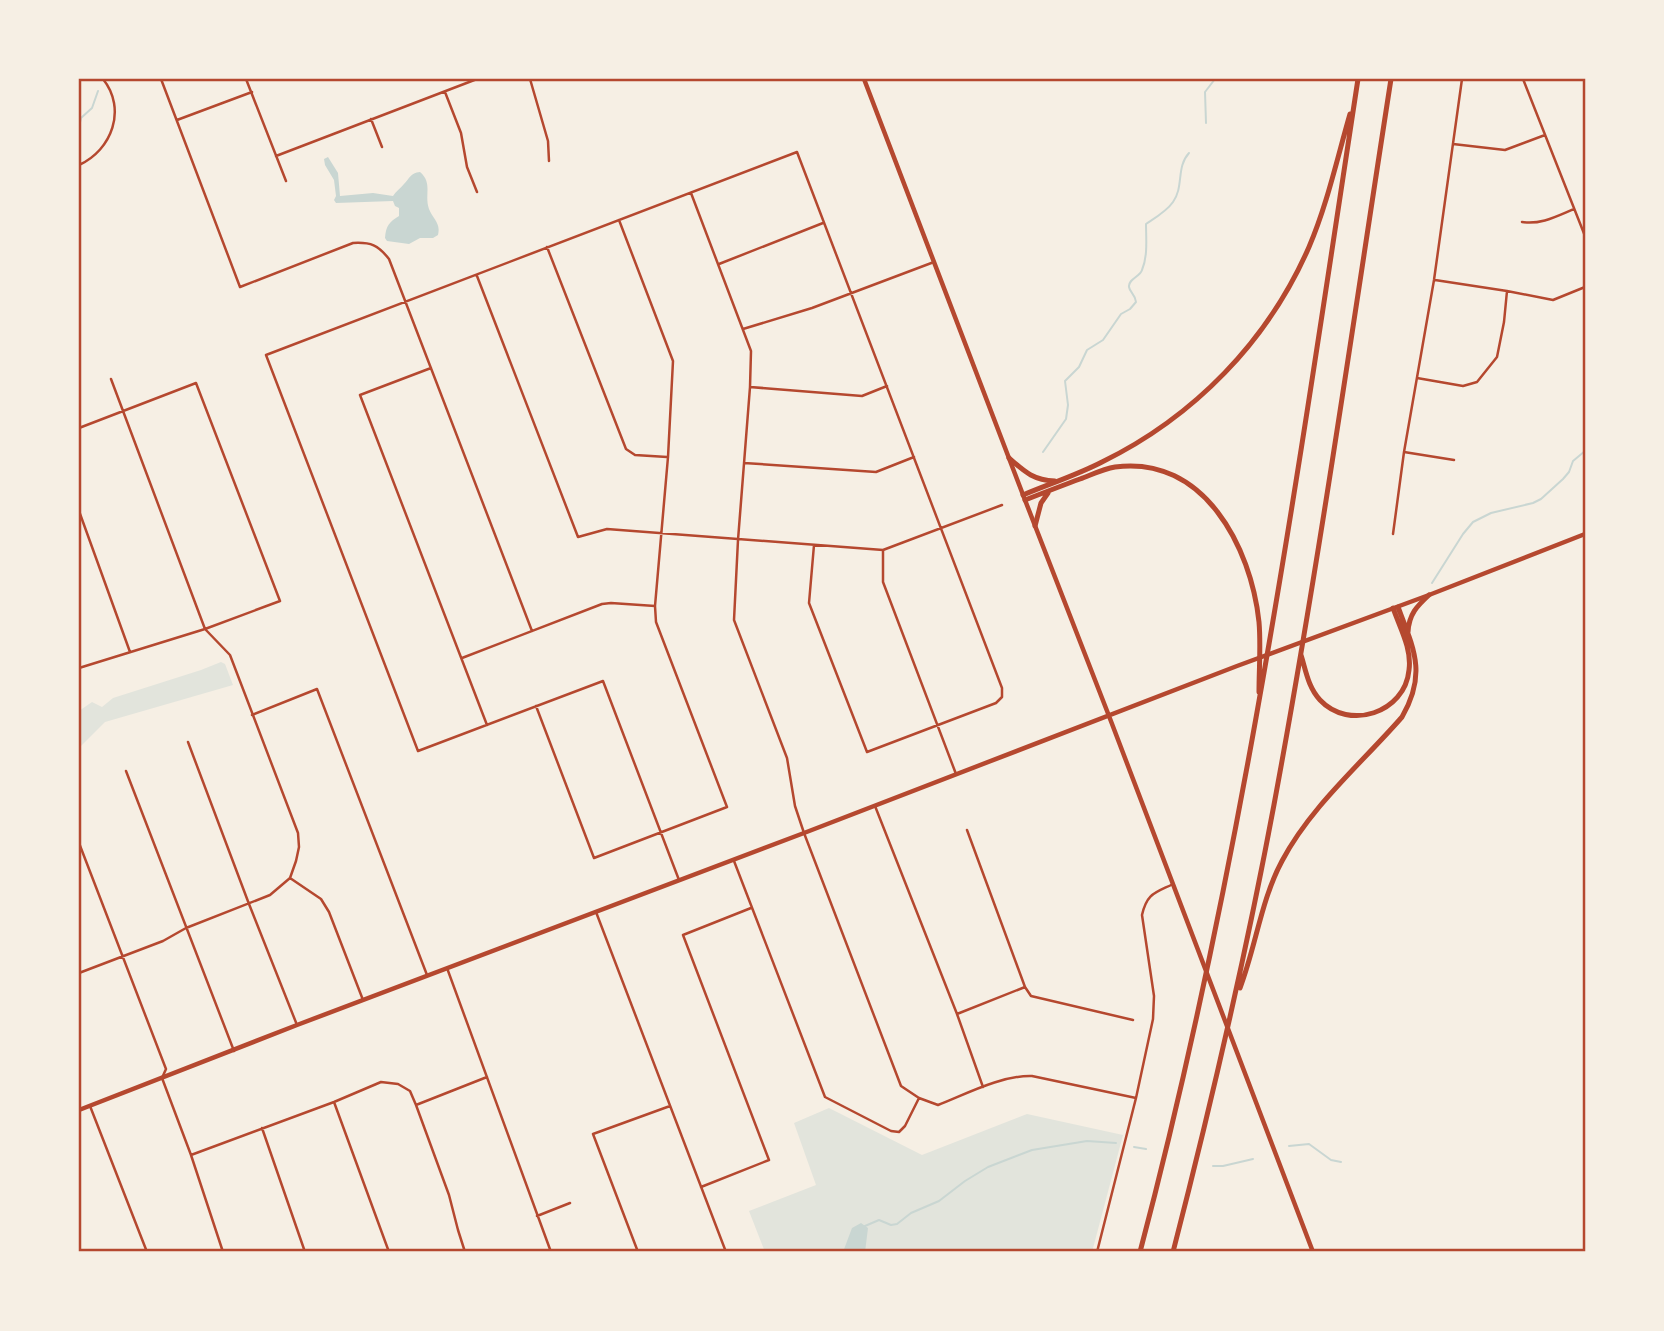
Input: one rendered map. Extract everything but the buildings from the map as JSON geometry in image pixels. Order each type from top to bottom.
[{"type":"highway","points":[[1140,1252],[1214,938],[1259,709],[1358,79]]},
{"type":"highway","points":[[1173,1252],[1233,1004],[1275,799],[1301,654],[1391,79]]},
{"type":"highway","points":[[1024,498],[1121,453],[1178,415],[1223,376],[1258,334],[1288,289],[1310,246],[1357,91]]},
{"type":"highway","points":[[1009,458],[1034,477],[1058,481]]},
{"type":"highway","points":[[1024,498],[1113,468],[1139,467],[1163,471],[1198,490],[1230,531],[1252,587],[1259,621],[1259,709]]},
{"type":"highway","points":[[1035,526],[1041,503],[1050,490]]},
{"type":"highway","points":[[1408,635],[1415,608],[1429,595]]},
{"type":"highway","points":[[1301,654],[1314,693],[1328,707],[1347,715],[1378,712],[1400,694],[1408,679],[1407,648],[1395,608]]},
{"type":"highway","points":[[1233,1004],[1245,976],[1268,894],[1282,861],[1304,827],[1402,717],[1412,699],[1417,669],[1414,651],[1395,608]]},
{"type":"main road","points":[[864,79],[1313,1252]]},
{"type":"main road","points":[[79,1111],[427,975],[804,834],[1585,534]]},
{"type":"street","points":[[79,165],[102,148],[114,124],[113,97],[103,79]]},
{"type":"street","points":[[160,79],[240,287],[353,243],[366,242],[380,248],[389,259],[532,631]]},
{"type":"street","points":[[246,79],[286,181]]},
{"type":"street","points":[[276,156],[477,79]]},
{"type":"street","points":[[530,79],[548,141],[549,161]]},
{"type":"street","points":[[1393,534],[1404,452],[1434,280],[1462,79]]},
{"type":"street","points":[[1523,79],[1585,236]]},
{"type":"street","points":[[444,91],[461,133],[467,167],[477,192]]},
{"type":"street","points":[[177,120],[252,92]]},
{"type":"street","points":[[371,119],[382,147]]},
{"type":"street","points":[[1452,144],[1505,150],[1545,135]]},
{"type":"street","points":[[679,880],[603,681],[418,751],[267,355],[797,152],[1002,688],[1002,697],[996,703],[867,752],[810,603],[814,545]]},
{"type":"street","points":[[691,193],[751,351],[734,620],[787,758],[795,806],[804,834],[901,1086],[919,1098],[938,1105],[1020,1075],[1136,1098]]},
{"type":"street","points":[[1522,222],[1532,224],[1574,209]]},
{"type":"street","points":[[536,706],[594,858],[727,807],[656,622],[673,361],[619,220]]},
{"type":"street","points":[[718,264],[823,223]]},
{"type":"street","points":[[547,247],[626,449],[635,455],[668,457]]},
{"type":"street","points":[[743,329],[813,308],[934,262]]},
{"type":"street","points":[[477,275],[578,537],[607,529],[883,550],[1002,505]]},
{"type":"street","points":[[1434,280],[1553,300],[1585,287]]},
{"type":"street","points":[[1417,378],[1464,386],[1477,382],[1497,357],[1507,291]]},
{"type":"street","points":[[431,368],[360,395],[487,725]]},
{"type":"street","points":[[79,973],[163,941],[186,928],[270,895],[290,878],[299,847],[298,832],[230,655],[205,629],[111,379]]},
{"type":"street","points":[[79,428],[196,383],[279,601],[205,629],[79,668]]},
{"type":"street","points":[[750,387],[862,396],[887,386]]},
{"type":"street","points":[[1404,452],[1454,460]]},
{"type":"street","points":[[744,463],[876,472],[914,457]]},
{"type":"street","points":[[79,511],[130,652]]},
{"type":"street","points":[[883,550],[883,582],[956,774]]},
{"type":"street","points":[[461,659],[602,604],[655,606]]},
{"type":"street","points":[[252,715],[317,689],[427,975]]},
{"type":"street","points":[[188,742],[297,1025]]},
{"type":"street","points":[[126,771],[234,1051]]},
{"type":"street","points":[[875,806],[983,1087]]},
{"type":"street","points":[[967,830],[1024,986],[1031,996],[1133,1020]]},
{"type":"street","points":[[79,843],[166,1069],[162,1079],[223,1252]]},
{"type":"street","points":[[733,860],[825,1097],[891,1131],[899,1132],[905,1126],[919,1098]]},
{"type":"street","points":[[290,878],[321,899],[329,912],[363,1000]]},
{"type":"street","points":[[1097,1252],[1153,1019],[1154,996],[1144,905],[1152,895],[1173,884]]},
{"type":"street","points":[[701,1187],[769,1160],[683,935],[751,908]]},
{"type":"street","points":[[596,912],[726,1252]]},
{"type":"street","points":[[446,968],[550,1251],[545,1252]]},
{"type":"street","points":[[957,1014],[1024,986]]},
{"type":"street","points":[[416,1105],[487,1077]]},
{"type":"street","points":[[191,1155],[381,1082],[398,1084],[410,1091],[416,1105],[449,1195],[466,1252]]},
{"type":"street","points":[[334,1102],[389,1252]]},
{"type":"street","points":[[90,1106],[147,1252]]},
{"type":"street","points":[[638,1252],[593,1133],[670,1106]]},
{"type":"street","points":[[262,1128],[305,1252]]},
{"type":"street","points":[[537,1216],[570,1203]]},
{"type":"shaded area","points":[[328,157],[338,173],[340,196],[373,193],[393,196],[412,175],[420,172],[426,180],[428,204],[438,224],[438,235],[433,238],[420,238],[409,244],[387,241],[387,227],[399,216],[399,208],[393,201],[336,203],[334,180],[325,165],[324,159]]},
{"type":"shaded area","points":[[221,662],[225,664],[233,685],[105,722],[79,748],[79,711],[92,702],[102,707],[113,698]]},
{"type":"shaded area","points":[[829,1108],[922,1155],[1027,1114],[1123,1135],[1092,1252],[765,1252],[749,1211],[816,1185],[794,1123]]},
{"type":"shaded area","points":[[861,1223],[868,1228],[865,1252],[843,1252],[852,1228]]},
{"type":"waterway","points":[[1206,123],[1205,92],[1215,79]]},
{"type":"waterway","points":[[79,127],[81,118],[92,108],[98,91]]},
{"type":"waterway","points":[[1043,452],[1066,419],[1068,405],[1065,381],[1079,367],[1087,350],[1103,340],[1121,314],[1136,302],[1129,284],[1144,265],[1146,224],[1173,202],[1183,164],[1189,153]]},
{"type":"waterway","points":[[1432,583],[1473,522],[1491,513],[1541,499],[1563,479],[1573,461],[1585,451]]},
{"type":"waterway","points":[[865,1226],[879,1220],[891,1225],[897,1224],[911,1213],[939,1201],[988,1167],[1032,1150],[1087,1141],[1116,1143]]},
{"type":"waterway","points":[[1289,1146],[1309,1144],[1331,1160],[1341,1162]]},
{"type":"waterway","points":[[1134,1147],[1146,1149]]},
{"type":"waterway","points":[[1213,1166],[1253,1159]]}]
